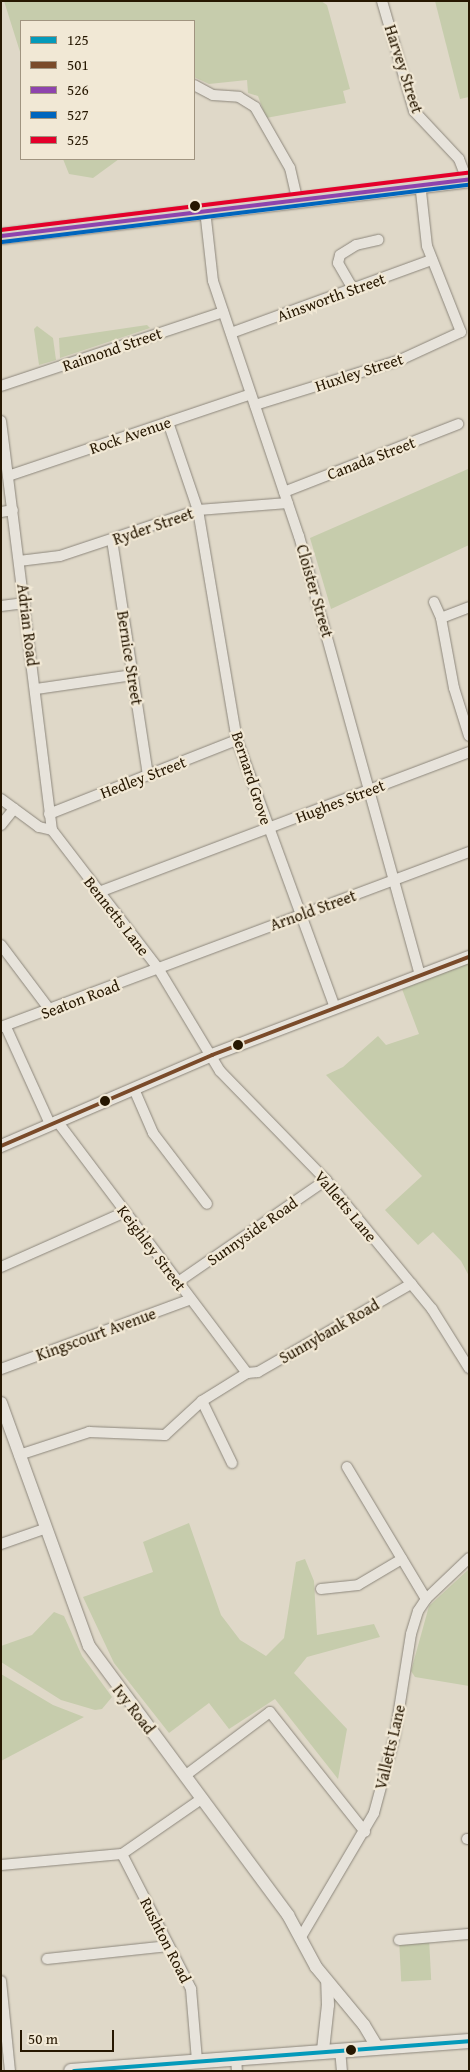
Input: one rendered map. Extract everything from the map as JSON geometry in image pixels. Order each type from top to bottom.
[{"type":"main road","points":[[1,236],[420,183],[468,180]]},
{"type":"main road","points":[[71,2071],[197,2061],[236,2064],[323,2050],[469,2041]]},
{"type":"street","name":"Harvey Street","points":[[382,1],[417,117],[459,158],[468,180]]},
{"type":"street","points":[[195,86],[214,95],[239,97],[255,107],[290,168],[297,198]]},
{"type":"street","points":[[420,183],[427,246],[432,260]]},
{"type":"street","name":"Cloister Street","points":[[205,210],[213,281],[288,503],[370,790],[420,975]]},
{"type":"street","points":[[353,289],[338,263],[340,256],[356,245],[378,240]]},
{"type":"street","name":"Ainsworth Street","points":[[231,333],[432,260]]},
{"type":"street","name":"Huxley Street","points":[[255,405],[400,360],[461,332],[432,260]]},
{"type":"street","name":"Raimond Street","points":[[1,386],[223,312]]},
{"type":"street","name":"Rock Avenue","points":[[8,476],[251,394]]},
{"type":"street","name":"Adrian Road","points":[[1,422],[36,689],[52,830]]},
{"type":"street","name":"Bernard Grove","points":[[168,422],[198,510],[237,740],[299,915],[335,1008]]},
{"type":"street","name":"Canada Street","points":[[284,492],[458,424]]},
{"type":"street","name":"Ryder Street","points":[[19,561],[60,556],[198,510],[288,503]]},
{"type":"street","points":[[1,512],[13,510]]},
{"type":"street","name":"Bernice Street","points":[[112,540],[148,775]]},
{"type":"street","points":[[434,602],[441,618],[454,688],[469,736]]},
{"type":"street","points":[[1,606],[25,604]]},
{"type":"street","points":[[441,618],[469,608]]},
{"type":"street","points":[[36,689],[133,675]]},
{"type":"street","name":"Hedley Street","points":[[49,814],[237,740]]},
{"type":"street","name":"Hughes Street","points":[[99,892],[469,752]]},
{"type":"street","points":[[1,799],[39,828],[52,830]]},
{"type":"street","points":[[1,825],[14,809]]},
{"type":"street","name":"Bennetts Lane","points":[[52,830],[158,968],[212,1055]]},
{"type":"street","name":"Arnold Street","points":[[158,968],[469,852]]},
{"type":"street","points":[[1,945],[50,1010]]},
{"type":"street","points":[[1,1146],[212,1055],[469,957]]},
{"type":"street","name":"Seaton Road","points":[[3,1027],[158,968]]},
{"type":"street","name":"Keighley Street","points":[[3,1027],[53,1123],[124,1212],[247,1373]]},
{"type":"street","name":"Valletts Lane","points":[[212,1055],[226,1078],[326,1180],[432,1309],[469,1368]]},
{"type":"street","points":[[134,1089],[153,1133],[207,1204]]},
{"type":"street","name":"Sunnyside Road","points":[[178,1282],[326,1180]]},
{"type":"street","points":[[1,1267],[124,1212]]},
{"type":"street","name":"Sunnybank Road","points":[[20,1455],[84,1432],[165,1435],[202,1401],[247,1373],[258,1372],[411,1284]]},
{"type":"street","name":"Kingscourt Avenue","points":[[1,1369],[191,1299]]},
{"type":"street","points":[[202,1401],[232,1463]]},
{"type":"street","name":"Ivy Road","points":[[1,1403],[44,1529],[89,1646],[126,1700],[203,1798],[301,1937],[327,1982],[364,2025],[377,2047]]},
{"type":"street","points":[[347,1467],[426,1599]]},
{"type":"street","points":[[1,1544],[44,1529]]},
{"type":"street","name":"Valletts Lane","points":[[301,1937],[336,1874],[374,1814],[395,1735],[413,1626],[426,1599],[469,1558]]},
{"type":"street","points":[[321,1589],[358,1585],[402,1559]]},
{"type":"street","points":[[186,1775],[270,1712],[364,1832]]},
{"type":"street","points":[[1,1865],[122,1854],[203,1798]]},
{"type":"street","name":"Rushton Road","points":[[122,1854],[190,1989],[197,2061]]},
{"type":"street","points":[[399,1940],[469,1934]]},
{"type":"street","points":[[47,1959],[168,1946]]},
{"type":"street","points":[[1,1981],[10,2071]]},
{"type":"street","name":"Ivy Road","points":[[323,2050],[328,2005],[327,1982]]},
{"type":"street","points":[[340,2049],[342,2071]]},
{"type":"green space","points":[[4,1],[321,1],[327,5],[350,89],[343,91],[346,103],[266,118],[258,96],[248,93],[247,80],[209,84],[195,77],[195,20],[20,20],[20,52]]},
{"type":"green space","points":[[435,1],[469,1],[469,97],[460,99]]},
{"type":"green space","points":[[63,160],[118,160],[93,178],[69,174]]},
{"type":"green space","points":[[147,325],[150,328],[60,358],[59,338]]},
{"type":"green space","points":[[37,326],[53,338],[56,360],[39,365],[34,329]]},
{"type":"green space","points":[[468,469],[469,545],[331,609],[310,538]]},
{"type":"green space","points":[[469,963],[469,1276],[461,1261],[433,1232],[418,1245],[385,1210],[422,1176],[326,1075],[343,1067],[378,1036],[386,1045],[419,1034],[402,989]]},
{"type":"green space","points":[[189,1523],[221,1615],[240,1640],[266,1656],[284,1638],[296,1562],[305,1559],[314,1581],[317,1635],[374,1624],[380,1637],[307,1657],[294,1673],[347,1729],[338,1779],[275,1699],[229,1729],[209,1703],[169,1733],[114,1663],[83,1597],[153,1572],[143,1542]]},
{"type":"green space","points":[[469,1569],[469,1686],[415,1677],[411,1671],[429,1606]]},
{"type":"green space","points":[[54,1612],[64,1616],[82,1656],[112,1697],[102,1709],[95,1710],[61,1700],[1,1662],[1,1646],[32,1635]]},
{"type":"green space","points":[[1,1674],[53,1705],[84,1717],[1,1761]]},
{"type":"green space","points":[[429,1938],[431,1980],[401,1982],[399,1940]]},
{"type":"transit line","name":"525","points":[[1,230],[468,173]]},
{"type":"transit line","name":"526","points":[[1,236],[469,179]]},
{"type":"transit line","name":"527","points":[[2,242],[469,185]]},
{"type":"transit line","name":"501","points":[[1,1146],[212,1055],[469,957]]},
{"type":"transit line","name":"125","points":[[74,2071],[469,2041]]}]
